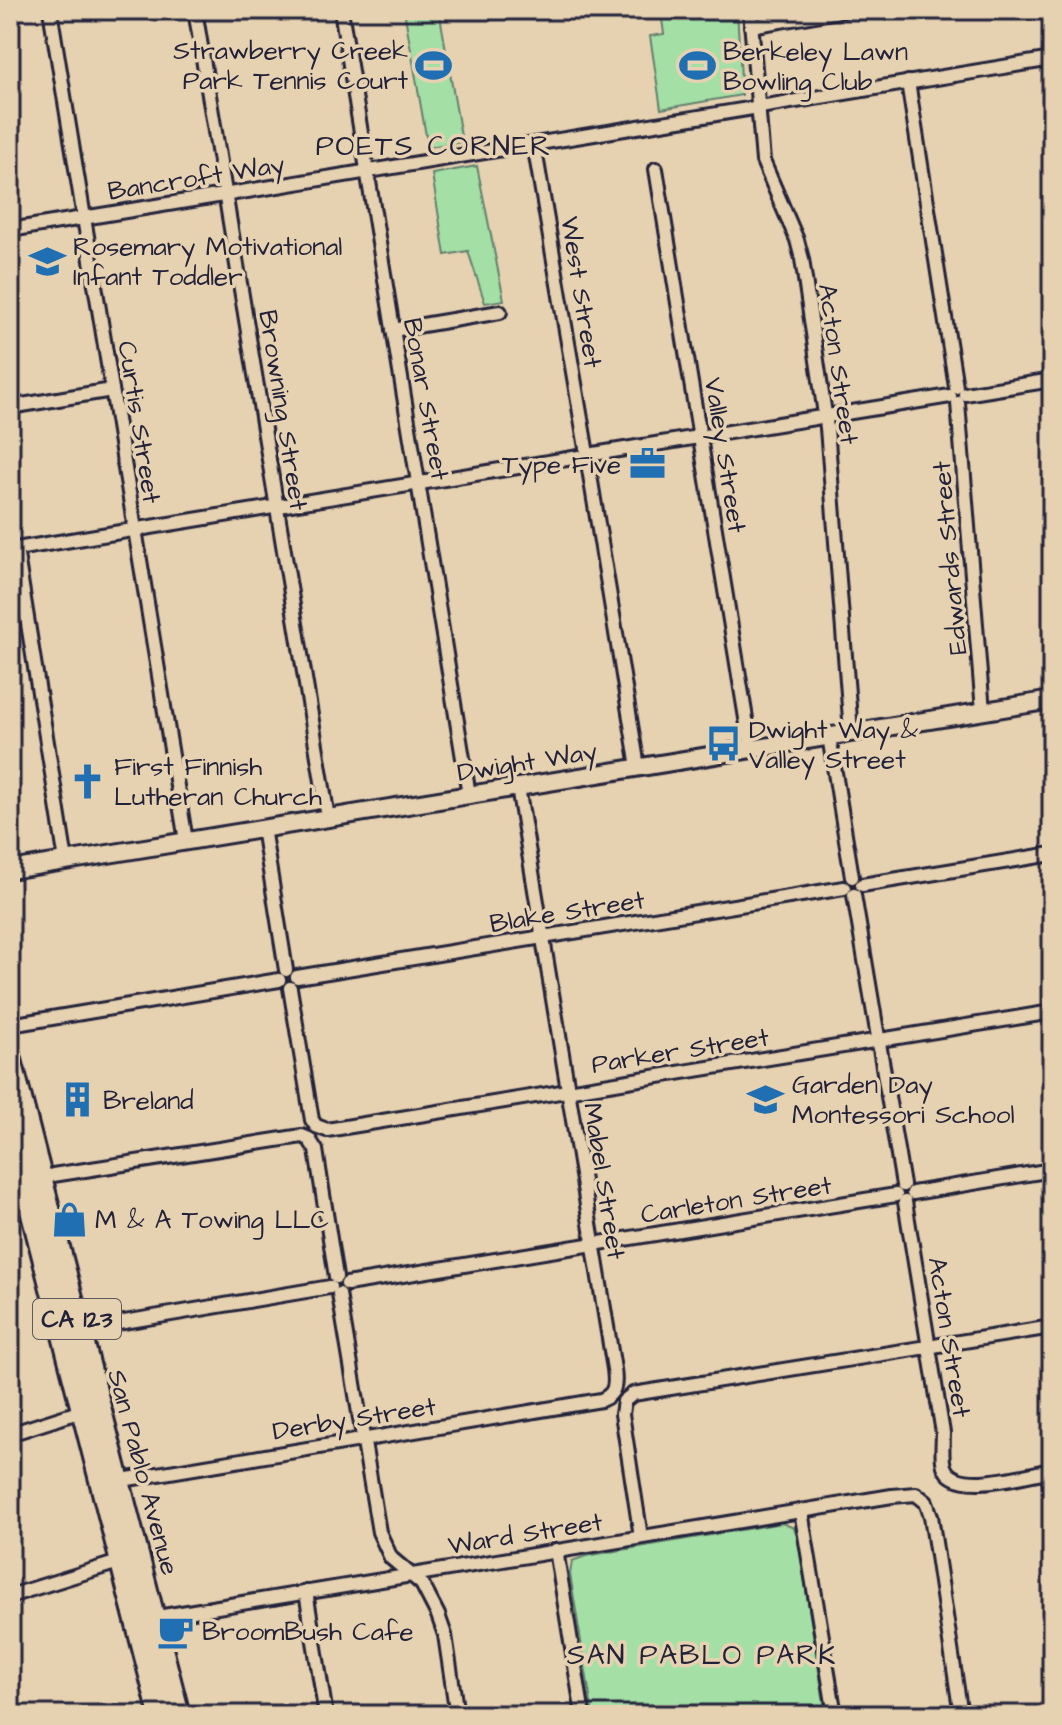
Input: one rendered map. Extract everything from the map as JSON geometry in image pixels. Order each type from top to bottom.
[{"type":"main road","name":"San Pablo Avenue","points":[[10,1056],[26,1186]]},
{"type":"main road","name":"San Pablo Avenue","points":[[10,1128],[71,1331],[130,1559],[145,1620],[160,1715]]},
{"type":"main road","name":"San Pablo Avenue","points":[[145,1620],[179,1715]]},
{"type":"street","name":"Curtis Street","points":[[50,10],[186,841]]},
{"type":"street","name":"Browning Street","points":[[195,10],[328,818]]},
{"type":"street","name":"Bonar Street","points":[[341,10],[469,795]]},
{"type":"street","name":"Acton Street","points":[[750,10],[763,161],[792,227],[802,259],[826,417],[851,732]]},
{"type":"street","points":[[751,26],[845,10]]},
{"type":"street","points":[[1051,10],[1052,18]]},
{"type":"street","name":"Bancroft Way","points":[[10,230],[1052,59]]},
{"type":"street","name":"Edwards Street","points":[[908,82],[957,395],[983,711]]},
{"type":"street","name":"West Street","points":[[534,144],[638,767]]},
{"type":"street","name":"Valley Street","points":[[656,169],[751,749]]},
{"type":"street","points":[[393,330],[500,312]]},
{"type":"street","points":[[66,861],[13,550],[1052,380]]},
{"type":"street","points":[[10,407],[112,390]]},
{"type":"street","name":"Dwight Way","points":[[10,870],[1052,700]]},
{"type":"street","name":"Acton Street","points":[[829,736],[930,1347],[943,1433],[943,1464],[950,1477],[969,1483],[1050,1471]]},
{"type":"street","name":"Mabel Street","points":[[518,787],[614,1369],[616,1384],[613,1392]]},
{"type":"street","points":[[263,828],[288,979]]},
{"type":"street","name":"Blake Street","points":[[10,1025],[1052,854]]},
{"type":"street","name":"Parker Street","points":[[288,979],[310,1112],[316,1126],[333,1130],[1052,1012]]},
{"type":"street","points":[[26,1186],[53,1175],[279,1138],[306,1137],[316,1150],[379,1532],[391,1558],[422,1584],[438,1615],[445,1635],[457,1715]]},
{"type":"street","name":"Carleton Street","points":[[71,1331],[1052,1170]]},
{"type":"street","points":[[641,1537],[622,1414],[624,1401],[638,1393],[1052,1327]]},
{"type":"street","name":"Derby Street","points":[[110,1482],[601,1400],[613,1392]]},
{"type":"street","points":[[10,1434],[91,1408]]},
{"type":"street","points":[[1050,1471],[1052,1497]]},
{"type":"street","name":"Ward Street","points":[[145,1620],[908,1494],[921,1497],[931,1516],[961,1715]]},
{"type":"street","points":[[801,1511],[835,1715]]},
{"type":"street","points":[[556,1550],[583,1715]]},
{"type":"street","points":[[10,1596],[130,1559]]},
{"type":"street","points":[[306,1592],[326,1715]]},
{"type":"green space","points":[[404,10],[439,10],[462,142],[428,147]]},
{"type":"green space","name":"Berkeley Lawn Bowling Club","points":[[737,10],[742,95],[661,109],[650,36],[664,34],[661,12]]},
{"type":"green space","points":[[477,166],[504,300],[485,303],[468,251],[445,255],[432,174]]},
{"type":"green space","name":"SAN PABLO PARK","points":[[782,1523],[794,1528],[798,1540],[826,1715],[593,1715],[570,1574],[572,1561],[586,1556]]},
{"type":"place","name":"Strawberry Creek Park Tennis Court","points":[[434,65]]},
{"type":"place","name":"Berkeley Lawn Bowling Club","points":[[697,66]]},
{"type":"place","name":"Rosemary Motivational Infant Toddler","points":[[47,261]]},
{"type":"place","name":"Type Five","points":[[647,464]]},
{"type":"place","name":"Dwight Way & Valley Street","points":[[723,744]]},
{"type":"place","name":"First Finnish Lutheran Church","points":[[88,781]]},
{"type":"place","name":"Garden Day Montessori School","points":[[766,1099]]},
{"type":"place","name":"Breland","points":[[77,1100]]},
{"type":"place","name":"M & A Towing LLC","points":[[69,1219]]},
{"type":"place","name":"BroomBush Cafe","points":[[176,1631]]},
{"type":"district","name":"POETS CORNER","points":[[434,145]]},
{"type":"district","name":"SAN PABLO PARK","points":[[702,1654]]}]
